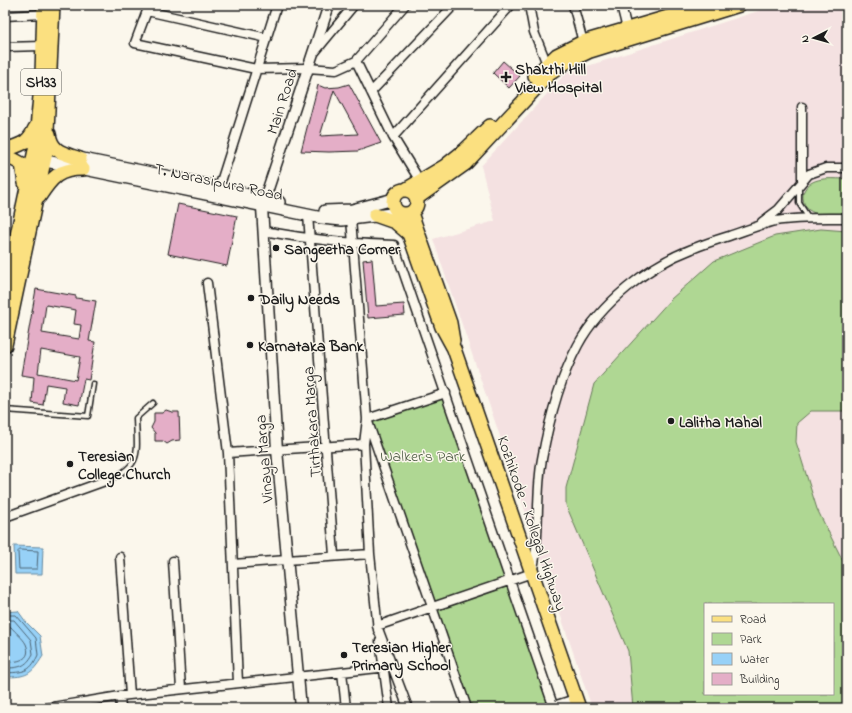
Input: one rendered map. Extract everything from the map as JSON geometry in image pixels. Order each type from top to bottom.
[{"type":"main road","points":[[53,5],[43,122],[50,142],[55,149],[82,164]]},
{"type":"main road","points":[[417,198],[465,164],[529,89],[547,64],[569,48],[583,42],[708,5]]},
{"type":"main road","points":[[405,190],[412,192],[417,198],[417,207],[404,213],[394,207],[394,199],[398,193],[445,166],[465,150],[529,89],[558,67],[590,51],[739,5]]},
{"type":"main road","name":"SH33","points":[[5,292],[8,267],[30,199],[40,156],[43,122],[43,10]]},
{"type":"main road","points":[[5,345],[30,199],[24,166],[7,152],[28,140],[43,122]]},
{"type":"main road","name":"T. Narasipura Road","points":[[7,152],[40,156],[219,188],[263,203],[320,210],[340,212],[373,206],[394,199]]},
{"type":"main road","points":[[30,199],[54,176],[82,164]]},
{"type":"main road","name":"T. Narasipura Road","points":[[82,164],[330,219],[404,213]]},
{"type":"main road","points":[[422,240],[418,217],[419,210],[435,186]]},
{"type":"main road","name":"Kozhikode - Kollegal Highway","points":[[404,213],[422,240],[450,323],[454,349]]},
{"type":"main road","name":"Kozhikode - Kollegal Highway","points":[[404,213],[409,234],[442,327],[454,349],[577,703]]},
{"type":"main road","points":[[375,215],[404,227],[409,234]]},
{"type":"street","points":[[219,188],[277,5]]},
{"type":"street","name":"Main Road","points":[[263,203],[329,5]]},
{"type":"street","points":[[314,52],[354,5]]},
{"type":"street","points":[[266,38],[148,7],[135,43],[256,69],[307,68],[336,70],[356,61],[405,5]]},
{"type":"street","points":[[371,92],[454,5]]},
{"type":"street","points":[[393,137],[511,5]]},
{"type":"street","points":[[529,5],[534,32],[547,64]]},
{"type":"street","points":[[572,5],[583,42]]},
{"type":"street","points":[[620,5],[626,29]]},
{"type":"street","points":[[5,16],[43,10]]},
{"type":"street","points":[[5,47],[42,46]]},
{"type":"street","points":[[356,61],[393,137],[420,181]]},
{"type":"street","points":[[801,182],[802,107]]},
{"type":"street","points":[[754,227],[778,210],[801,182],[815,170],[847,168]]},
{"type":"street","name":"Vinaya Marga","points":[[263,203],[263,231],[277,450],[301,708]]},
{"type":"street","name":"Tirthakara Marga","points":[[308,215],[327,447],[334,555]]},
{"type":"street","points":[[351,218],[367,419],[364,444],[370,554],[377,626],[389,708]]},
{"type":"street","points":[[377,626],[532,573],[537,552],[537,504],[542,459],[558,394],[566,370],[579,344],[591,325],[622,292],[644,276],[690,249],[754,227],[774,222],[809,218],[847,218]]},
{"type":"street","points":[[263,231],[310,240],[353,245],[394,246],[446,393],[552,707],[577,703]]},
{"type":"street","points":[[208,282],[228,454],[238,683]]},
{"type":"street","points":[[367,419],[446,393]]},
{"type":"street","points":[[367,419],[433,606],[467,708]]},
{"type":"street","points":[[228,454],[364,444]]},
{"type":"street","points":[[5,517],[105,481]]},
{"type":"street","points":[[233,564],[287,558],[370,554]]},
{"type":"street","points":[[120,557],[130,695]]},
{"type":"street","points":[[173,561],[181,689]]},
{"type":"street","points":[[377,626],[408,708]]},
{"type":"street","points":[[47,708],[82,705],[120,696],[393,666]]},
{"type":"street","points":[[342,672],[346,708]]},
{"type":"street","points":[[120,696],[121,708]]},
{"type":"lane","points":[[801,182],[799,203],[809,218]]},
{"type":"lane","points":[[5,410],[88,416],[93,384]]},
{"type":"lane","points":[[105,481],[116,477],[134,463],[138,455],[136,418],[153,403]]},
{"type":"shaded area","name":"Lalitha Mahal","points":[[777,5],[847,5],[847,708],[592,708],[433,239],[495,221],[481,166],[566,73]]},
{"type":"green space","points":[[822,179],[847,179],[847,214],[818,214],[811,212],[806,208],[803,193],[806,187],[811,183]]},
{"type":"green space","points":[[821,229],[847,231],[847,411],[811,411],[797,423],[796,442],[817,509],[847,569],[847,708],[633,708],[628,651],[566,505],[566,488],[594,384],[671,299],[714,261],[775,236]]},
{"type":"green space","name":"Walker's Park","points":[[446,393],[549,708],[469,708],[367,419]]},
{"type":"water","points":[[14,546],[43,547],[42,574],[15,574]]},
{"type":"water","points":[[18,611],[26,622],[40,636],[43,656],[28,674],[5,677],[5,612]]},
{"type":"building","points":[[503,61],[520,76],[509,88],[493,73]]},
{"type":"building","points":[[349,84],[381,143],[358,151],[301,151],[318,85],[325,88],[339,87]],"holes":[[[334,90],[358,134],[320,136]]]},
{"type":"building","points":[[178,204],[237,216],[227,266],[168,254]]},
{"type":"building","points":[[372,259],[376,306],[404,304],[405,315],[368,318],[363,260]]},
{"type":"building","points":[[36,289],[96,301],[89,341],[95,342],[89,380],[84,379],[79,405],[63,402],[65,387],[46,384],[43,405],[32,403],[34,377],[21,375]],"holes":[[[46,305],[76,310],[74,324],[81,325],[79,339],[42,333]],[[41,350],[80,357],[76,380],[38,373]]]},
{"type":"building","points":[[166,410],[179,412],[180,440],[172,441],[167,444],[163,441],[155,441],[155,433],[151,428],[154,422],[154,413],[162,413]]},
{"type":"place","name":"Shakthi Hill View Hospital","points":[[506,77]]},
{"type":"place","name":"Sangeetha Corner","points":[[276,248]]},
{"type":"place","name":"Daily Needs","points":[[251,298]]},
{"type":"place","name":"Karnataka Bank","points":[[250,345]]},
{"type":"place","name":"Lalitha Mahal","points":[[671,421]]},
{"type":"place","name":"Teresian College Church","points":[[70,464]]},
{"type":"place","name":"Teresian Higher Primary School","points":[[344,655]]}]
